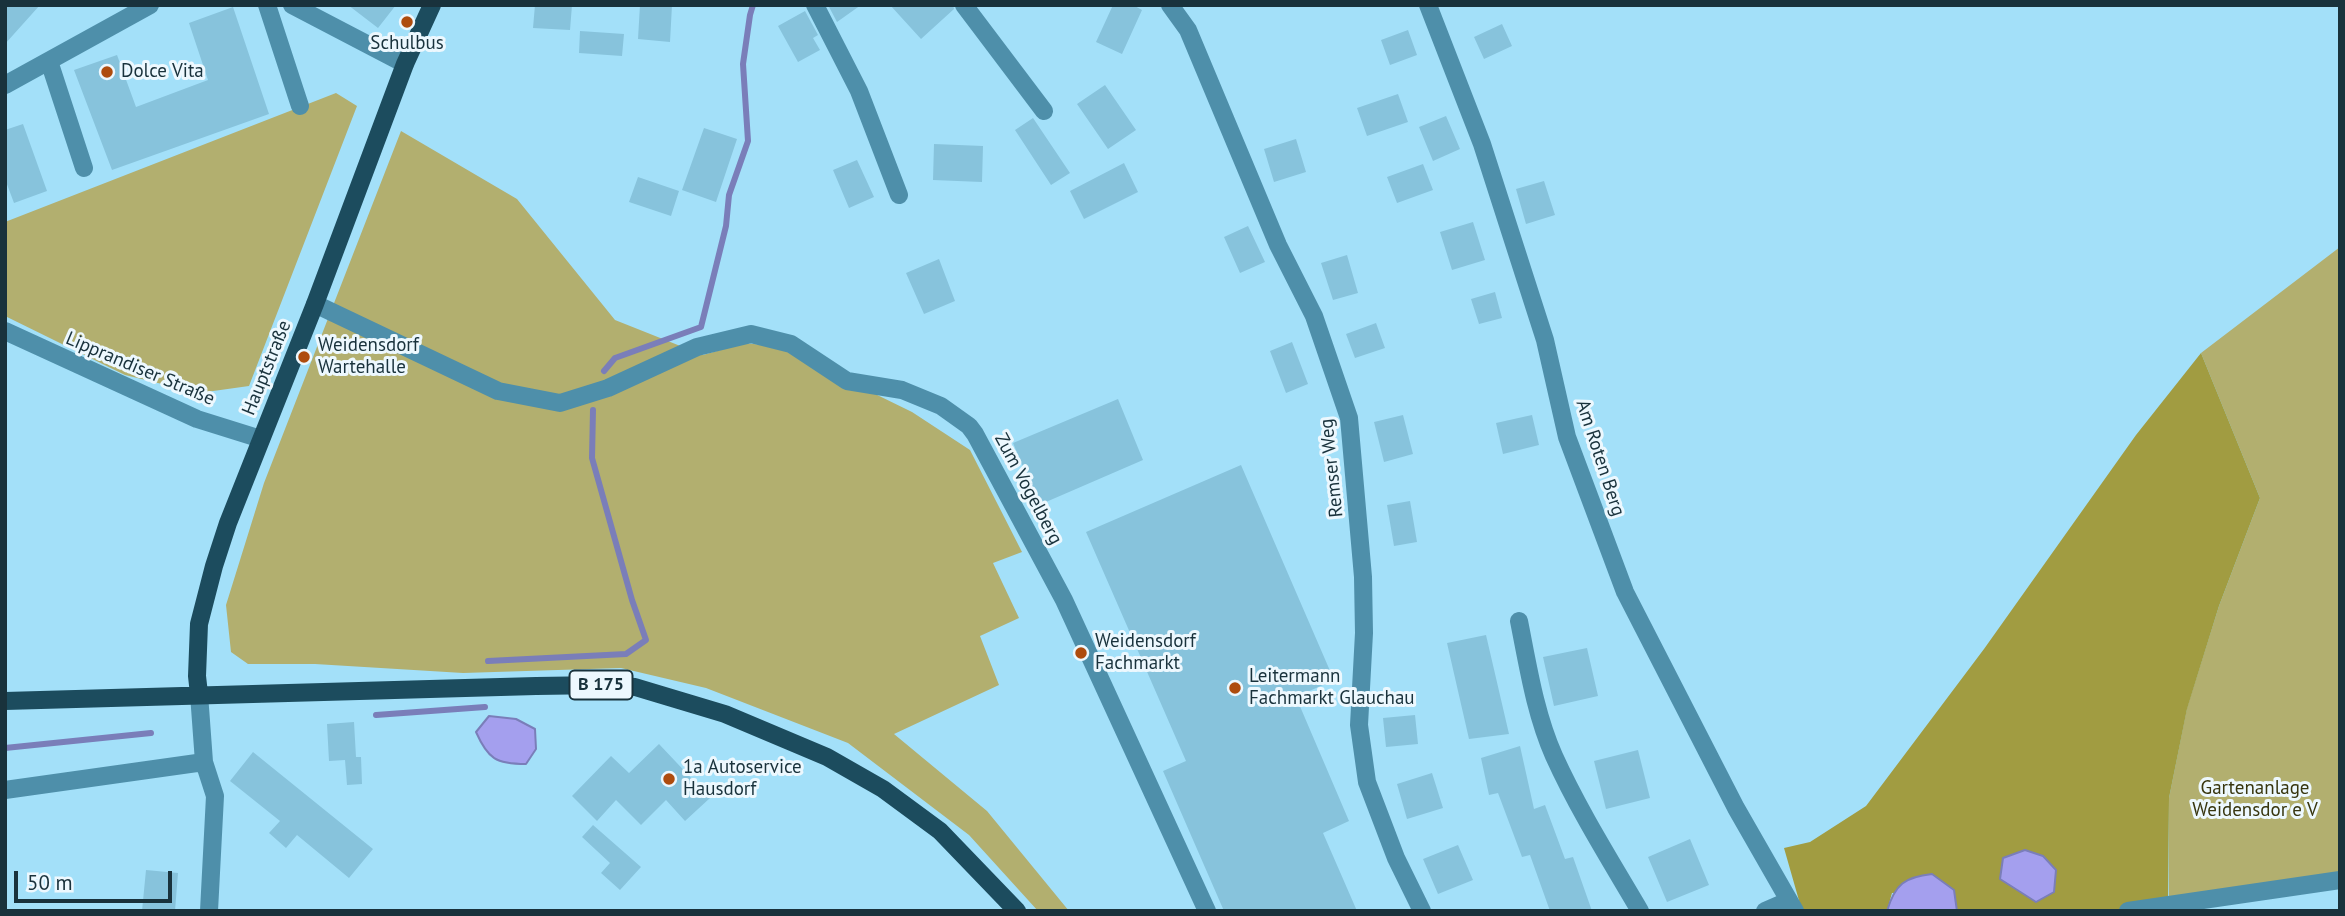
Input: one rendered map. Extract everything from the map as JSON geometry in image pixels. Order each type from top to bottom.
[{"type":"main road","name":"Hauptstraße","points":[[199,694],[197,676],[200,624],[228,523],[315,304],[405,64],[432,5]]},
{"type":"main road","name":"B 175","points":[[5,701],[362,690],[601,685],[635,687],[725,714],[827,757],[883,789],[940,831],[1017,911]]},
{"type":"street","points":[[5,85],[150,5]]},
{"type":"street","points":[[267,5],[300,106]]},
{"type":"street","points":[[292,5],[405,64]]},
{"type":"street","points":[[815,5],[859,91],[900,195]]},
{"type":"street","points":[[964,5],[1044,111]]},
{"type":"street","name":"Remser Weg","points":[[1170,5],[1188,30],[1278,245],[1314,316],[1349,418],[1363,577],[1364,633],[1360,725],[1367,782],[1396,858],[1422,911]]},
{"type":"street","name":"Am Roten Berg","points":[[1428,5],[1482,144],[1545,340],[1567,437],[1625,592],[1736,808],[1792,906]]},
{"type":"street","points":[[49,61],[84,168]]},
{"type":"street","name":"Zum Vogelberg","points":[[315,304],[499,391],[560,403],[608,388],[697,347],[751,334],[791,344],[847,381],[902,390],[941,406],[969,426],[975,434],[1064,600],[1208,911]]},
{"type":"street","name":"Lipprandiser Straße","points":[[5,331],[197,419],[261,439]]},
{"type":"street","points":[[1519,621],[1534,695],[1553,754],[1578,804],[1640,911]]},
{"type":"street","points":[[199,694],[204,762],[215,796],[209,911]]},
{"type":"street","points":[[5,790],[204,762]]},
{"type":"street","points":[[2128,911],[2340,880]]},
{"type":"street","points":[[1765,911],[1792,906]]},
{"type":"green space","points":[[336,93],[357,106],[249,386],[199,393],[125,375],[5,316],[5,222]]},
{"type":"green space","points":[[401,131],[517,199],[615,320],[703,355],[745,343],[779,347],[912,412],[970,450],[1022,552],[993,563],[1019,618],[980,636],[999,685],[894,734],[987,811],[1069,911],[1038,911],[969,835],[848,743],[706,688],[621,668],[463,673],[315,664],[248,664],[231,652],[226,605],[264,483]]},
{"type":"green space","name":"Gartenanlage Weidensdor e V","points":[[2340,247],[2340,875],[2169,900],[2169,798],[2187,708],[2219,606],[2260,498],[2201,353]]},
{"type":"shaded area","points":[[2201,353],[2260,498],[2219,606],[2187,709],[2169,798],[2168,911],[1957,911],[1954,890],[1892,893],[1887,911],[1802,911],[1784,848],[1810,842],[1866,806],[1984,649],[2136,435]],"holes":[[[2000,879],[2054,892],[2036,902]]]},
{"type":"shaded area","points":[[489,716],[516,719],[535,729],[536,749],[526,764],[507,763],[489,754],[476,732]]},
{"type":"shaded area","points":[[2025,850],[2043,856],[2056,870],[2054,892],[2036,902],[2000,879],[2003,858]]},
{"type":"shaded area","points":[[1932,874],[1954,890],[1957,911],[1887,911],[1894,894],[1902,884],[1915,877]]},
{"type":"building","points":[[5,5],[40,5],[5,44]]},
{"type":"building","points":[[348,5],[396,5],[378,28]]},
{"type":"building","points":[[535,5],[572,5],[570,30],[533,28]]},
{"type":"building","points":[[640,5],[672,5],[670,42],[638,39]]},
{"type":"building","points":[[828,5],[861,5],[837,22]]},
{"type":"building","points":[[890,5],[953,5],[954,9],[921,39]]},
{"type":"building","points":[[1113,5],[1133,5],[1142,10],[1122,54],[1096,42]]},
{"type":"building","points":[[233,7],[269,114],[112,170],[74,70],[117,55],[136,107],[208,80],[189,23]]},
{"type":"building","points":[[805,11],[818,35],[813,38],[820,50],[798,62],[778,26]]},
{"type":"building","points":[[1502,24],[1512,46],[1484,59],[1474,37]]},
{"type":"building","points":[[1408,30],[1417,55],[1390,65],[1381,40]]},
{"type":"building","points":[[580,31],[624,34],[622,56],[579,53]]},
{"type":"building","points":[[1105,85],[1136,130],[1108,149],[1077,104]]},
{"type":"building","points":[[1398,94],[1408,122],[1367,136],[1357,108]]},
{"type":"building","points":[[1446,116],[1460,149],[1433,161],[1419,127]]},
{"type":"building","points":[[1033,118],[1070,173],[1051,185],[1015,130]]},
{"type":"building","points":[[23,124],[47,191],[14,203],[5,179],[5,130]]},
{"type":"building","points":[[704,128],[737,139],[716,202],[682,190]]},
{"type":"building","points":[[1296,139],[1306,172],[1274,182],[1264,149]]},
{"type":"building","points":[[934,144],[983,146],[982,182],[933,180]]},
{"type":"building","points":[[857,160],[874,197],[849,208],[833,170]]},
{"type":"building","points":[[1124,163],[1138,192],[1084,219],[1070,191]]},
{"type":"building","points":[[1423,164],[1433,190],[1397,203],[1387,177]]},
{"type":"building","points":[[638,177],[679,191],[671,216],[629,202]]},
{"type":"building","points":[[1544,181],[1555,215],[1526,224],[1516,189]]},
{"type":"building","points":[[1473,222],[1485,260],[1452,270],[1440,232]]},
{"type":"building","points":[[1248,226],[1265,262],[1240,273],[1224,237]]},
{"type":"building","points":[[1347,255],[1358,293],[1333,300],[1321,263]]},
{"type":"building","points":[[939,259],[955,301],[924,314],[906,273]]},
{"type":"building","points":[[1495,292],[1502,318],[1479,324],[1471,299]]},
{"type":"building","points":[[1376,323],[1385,348],[1355,358],[1346,334]]},
{"type":"building","points":[[1292,342],[1308,384],[1286,393],[1270,351]]},
{"type":"building","points":[[1118,399],[1143,460],[1039,505],[1013,443]]},
{"type":"building","points":[[1403,415],[1413,454],[1384,462],[1374,422]]},
{"type":"building","points":[[1532,415],[1539,445],[1503,454],[1496,423]]},
{"type":"building","name":"Leitermann Fachmarkt Glauchau","points":[[1241,465],[1334,680],[1296,697],[1349,821],[1323,833],[1357,911],[1224,911],[1163,771],[1186,761],[1086,532]]},
{"type":"building","points":[[1410,501],[1417,542],[1394,546],[1387,505]]},
{"type":"building","points":[[1486,635],[1509,734],[1469,739],[1447,643]]},
{"type":"building","points":[[1587,648],[1598,696],[1554,706],[1543,657]]},
{"type":"building","points":[[1415,715],[1418,744],[1386,747],[1383,718]]},
{"type":"building","points":[[354,722],[356,757],[361,757],[362,784],[347,785],[345,760],[329,761],[327,724]]},
{"type":"building","points":[[659,744],[710,798],[685,821],[666,800],[641,825],[616,800],[597,821],[572,796],[611,756],[629,773]]},
{"type":"building","points":[[1520,746],[1534,809],[1545,805],[1565,859],[1573,857],[1592,911],[1550,911],[1530,855],[1522,857],[1498,793],[1489,795],[1481,758]]},
{"type":"building","points":[[1638,750],[1650,798],[1606,809],[1594,761]]},
{"type":"building","points":[[253,752],[373,849],[349,878],[297,835],[286,848],[269,833],[280,821],[230,781]]},
{"type":"building","points":[[1432,773],[1443,808],[1407,819],[1397,784]]},
{"type":"building","points":[[593,825],[641,867],[620,890],[601,873],[610,863],[582,837]]},
{"type":"building","points":[[1690,839],[1709,885],[1667,902],[1648,857]]},
{"type":"building","points":[[1458,845],[1473,880],[1438,894],[1423,859]]},
{"type":"building","points":[[146,870],[178,873],[175,911],[142,911]]},
{"type":"waterway","points":[[604,371],[615,358],[701,327],[726,226],[729,195],[748,141],[743,64],[753,5]]},
{"type":"waterway","points":[[488,661],[626,654],[646,640],[592,458],[593,410]]},
{"type":"waterway","points":[[376,715],[485,707]]},
{"type":"waterway","points":[[5,748],[151,733]]},
{"type":"place","name":"Schulbus","points":[[407,22]]},
{"type":"place","name":"Dolce Vita","points":[[107,72]]},
{"type":"place","name":"Weidensdorf Wartehalle","points":[[304,357]]},
{"type":"place","name":"Weidensdorf Fachmarkt","points":[[1081,653]]},
{"type":"place","name":"Leitermann Fachmarkt Glauchau","points":[[1235,688]]},
{"type":"place","name":"1a Autoservice Hausdorf","points":[[669,779]]}]
